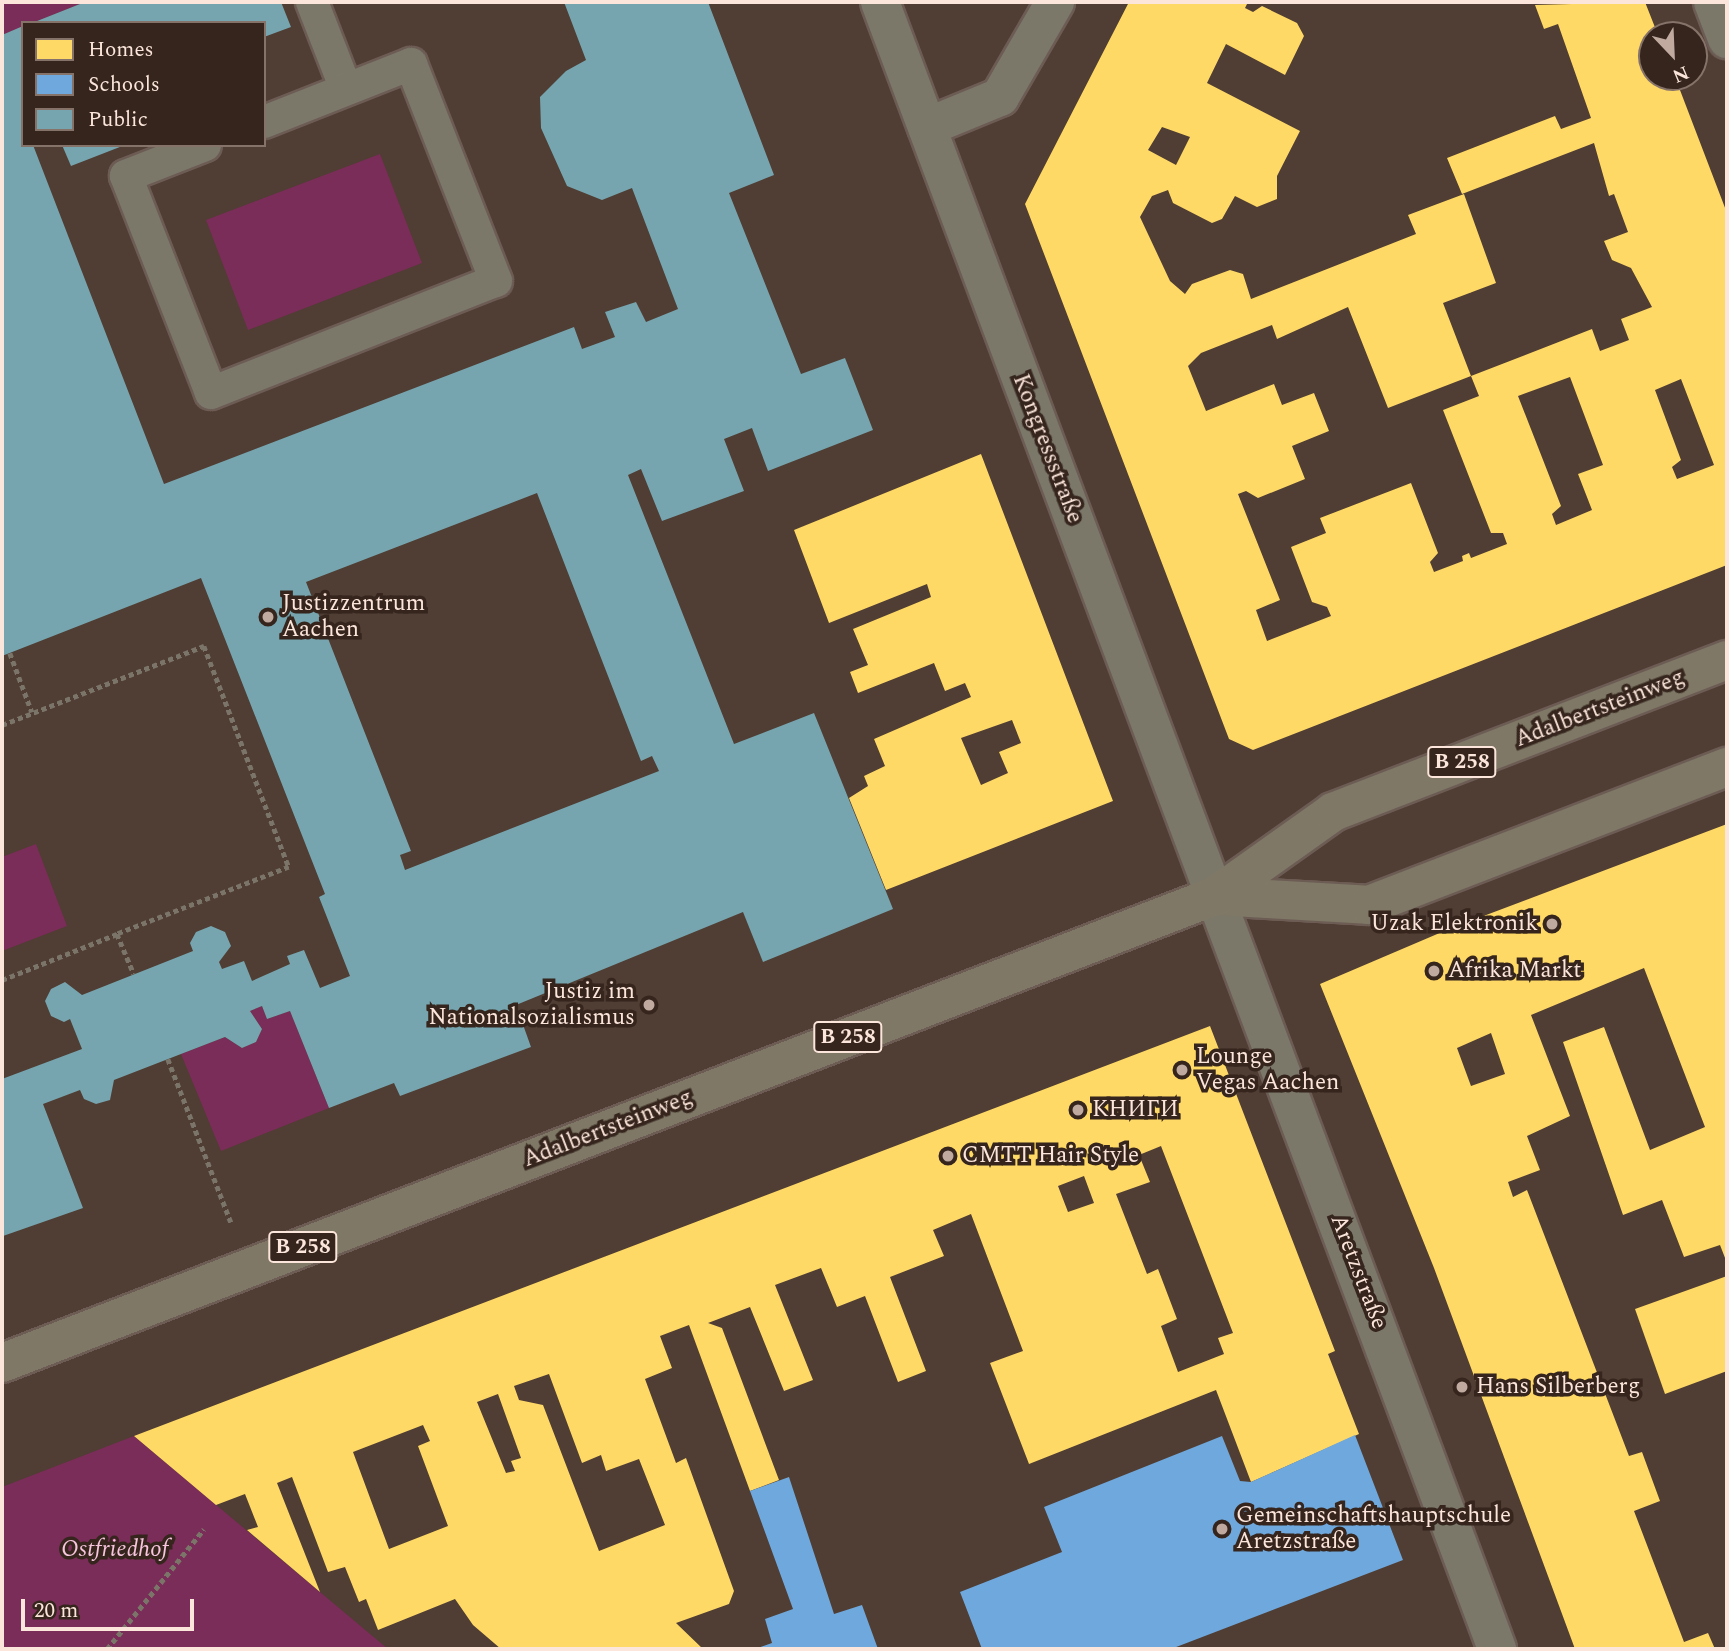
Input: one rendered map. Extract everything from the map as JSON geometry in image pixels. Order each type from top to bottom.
[{"type":"main road","name":"Adalbertsteinweg","points":[[2,1363],[1215,896],[1333,812],[1727,660]]},
{"type":"main road","name":"Adalbertsteinweg","points":[[1215,896],[1369,905],[1727,767]]},
{"type":"street","name":"Kongressstraße","points":[[880,2],[1215,896]]},
{"type":"street","points":[[927,127],[1000,97],[1055,2]]},
{"type":"street","points":[[1713,2],[1727,38]]},
{"type":"street","name":"Aretzstraße","points":[[1215,896],[1497,1649]]},
{"type":"lane","points":[[312,2],[346,89]]},
{"type":"lane","points":[[200,147],[126,176],[211,393],[496,281],[411,64],[266,121]]},
{"type":"path","points":[[2,725],[204,646],[289,867],[2,980]]},
{"type":"path","points":[[10,653],[32,712]]},
{"type":"path","points":[[117,934],[134,974]]},
{"type":"path","points":[[168,1059],[249,1268]]},
{"type":"path","points":[[107,1649],[204,1529]]},
{"type":"green space","points":[[2,2],[85,2],[37,21],[21,21],[21,27],[2,35]]},
{"type":"green space","points":[[380,154],[422,263],[248,330],[206,220]]},
{"type":"green space","points":[[36,844],[67,926],[2,951],[2,857]]},
{"type":"green space","points":[[262,1006],[267,1019],[290,1011],[329,1108],[221,1151],[181,1054],[225,1037],[242,1048],[256,1042],[262,1029],[250,1011]]},
{"type":"green space","name":"Ostfriedhof","points":[[134,1436],[388,1649],[2,1649],[2,1487]]},
{"type":"building: Homes","points":[[1129,2],[1248,2],[1245,8],[1253,12],[1262,6],[1297,23],[1304,36],[1285,75],[1226,44],[1207,83],[1300,131],[1277,176],[1277,199],[1257,207],[1235,196],[1222,219],[1212,223],[1173,203],[1168,190],[1152,196],[1140,217],[1170,281],[1185,294],[1192,284],[1230,270],[1243,274],[1251,299],[1416,234],[1408,215],[1464,194],[1496,283],[1443,303],[1471,376],[1592,329],[1600,351],[1629,340],[1621,319],[1652,307],[1631,268],[1612,260],[1604,241],[1628,232],[1614,194],[1609,196],[1594,143],[1462,194],[1447,158],[1555,116],[1561,129],[1591,118],[1558,24],[1544,29],[1535,5],[1645,2],[1652,21],[1638,21],[1638,91],[1680,91],[1727,213],[1727,565],[1253,750],[1229,739],[1025,204]],"holes":[[[1162,127],[1190,137],[1176,165],[1148,150]],[[1348,307],[1388,408],[1471,376],[1479,396],[1443,410],[1491,533],[1503,533],[1507,544],[1471,558],[1469,553],[1462,556],[1463,561],[1434,572],[1430,562],[1438,553],[1411,483],[1320,518],[1326,533],[1291,547],[1312,602],[1327,607],[1331,616],[1267,641],[1256,610],[1280,600],[1238,494],[1246,491],[1258,498],[1305,479],[1292,446],[1329,431],[1314,393],[1282,405],[1274,384],[1206,411],[1188,366],[1201,353],[1272,325],[1277,339]],[[1570,377],[1603,465],[1578,474],[1592,510],[1556,525],[1552,514],[1561,506],[1518,396]],[[1681,379],[1714,465],[1677,479],[1672,467],[1681,460],[1655,390]]]},
{"type":"building: Homes","points":[[981,454],[1113,801],[886,890],[849,798],[868,786],[864,776],[885,766],[874,739],[971,697],[965,683],[945,691],[934,663],[858,693],[850,672],[868,665],[853,629],[931,597],[927,584],[829,623],[794,530]],"holes":[[[1012,720],[1021,743],[999,752],[1008,773],[981,785],[961,738]]]},
{"type":"building: Homes","points":[[1727,824],[1727,1263],[1720,1245],[1684,1257],[1662,1200],[1623,1215],[1563,1042],[1604,1027],[1650,1150],[1705,1127],[1644,968],[1531,1015],[1570,1116],[1527,1136],[1540,1170],[1508,1182],[1513,1197],[1527,1190],[1629,1456],[1642,1452],[1660,1501],[1634,1511],[1684,1642],[1708,1633],[1715,1649],[1575,1649],[1434,1268],[1320,984],[1449,929]],"holes":[[[1491,1033],[1505,1074],[1471,1086],[1457,1048]]]},
{"type":"building: Homes","points":[[1210,1026],[1335,1351],[1328,1354],[1359,1434],[1251,1482],[1216,1390],[1029,1464],[990,1363],[1023,1351],[971,1214],[933,1230],[944,1256],[890,1277],[926,1371],[898,1382],[865,1296],[837,1307],[821,1268],[775,1285],[813,1380],[784,1391],[750,1307],[708,1323],[722,1328],[779,1480],[750,1491],[689,1325],[660,1336],[672,1368],[645,1379],[676,1463],[686,1458],[734,1591],[729,1604],[676,1623],[703,1649],[501,1649],[473,1625],[455,1599],[378,1630],[366,1599],[359,1602],[345,1567],[328,1572],[292,1477],[277,1483],[320,1592],[247,1530],[258,1527],[245,1494],[216,1505],[134,1436]],"holes":[[[1161,1146],[1233,1333],[1218,1338],[1224,1354],[1178,1372],[1161,1326],[1177,1319],[1158,1269],[1147,1274],[1116,1194],[1150,1182],[1139,1155]],[[1084,1176],[1094,1203],[1068,1212],[1058,1186]],[[549,1374],[582,1463],[601,1455],[606,1471],[639,1459],[665,1525],[599,1551],[543,1405],[519,1400],[514,1386]],[[498,1394],[521,1458],[511,1461],[515,1471],[506,1473],[477,1402]],[[423,1425],[430,1441],[418,1446],[448,1526],[389,1549],[353,1452]]]},
{"type":"building: Homes","points":[[1727,1276],[1727,1371],[1665,1394],[1635,1309]]},
{"type":"building: Schools","name":"Gemeinschaftshauptschule Aretzstraße","points":[[1355,1435],[1403,1560],[1171,1649],[982,1649],[960,1592],[1062,1552],[1044,1507],[1222,1436],[1240,1481],[1251,1482]]},
{"type":"building: Schools","points":[[789,1477],[834,1614],[862,1605],[878,1649],[755,1649],[772,1643],[765,1619],[793,1609],[750,1491]]},
{"type":"building: Public","points":[[85,2],[281,2],[291,27],[266,36],[266,21],[37,21]]},
{"type":"building: Public","name":"Justizzentrum Aachen","points":[[564,2],[708,2],[774,175],[729,193],[801,374],[845,358],[873,430],[768,471],[752,428],[724,439],[744,491],[662,521],[641,469],[628,475],[734,744],[814,713],[893,909],[763,962],[743,912],[516,1005],[531,1047],[400,1096],[394,1083],[329,1108],[290,1011],[267,1019],[262,1006],[250,1011],[262,1029],[256,1042],[242,1048],[225,1037],[114,1080],[110,1100],[96,1104],[84,1099],[80,1090],[43,1104],[83,1208],[3,1236],[2,1079],[82,1049],[70,1019],[64,1022],[51,1016],[45,1001],[51,989],[65,982],[82,995],[193,951],[190,943],[196,932],[211,926],[225,932],[231,946],[219,962],[222,969],[244,961],[252,981],[290,964],[287,956],[304,950],[320,988],[350,976],[319,897],[325,894],[201,578],[2,656],[2,35],[21,27],[21,147],[34,147],[164,484],[574,327],[582,349],[615,337],[605,312],[636,302],[646,322],[678,309],[632,188],[602,200],[567,186],[541,128],[540,97],[566,71],[586,60]],"holes":[[[537,493],[641,761],[652,756],[659,771],[405,870],[400,855],[411,851],[306,582]]]},
{"type":"building: Public","points":[[63,147],[120,147],[71,166]]},
{"type":"place","name":"Justizzentrum Aachen","points":[[268,617]]},
{"type":"place","name":"Uzak Elektronik","points":[[1552,924]]},
{"type":"place","name":"Afrika Markt","points":[[1434,971]]},
{"type":"place","name":"Justiz im Nationalsozialismus","points":[[649,1005]]},
{"type":"place","name":"Lounge Vegas Aachen","points":[[1182,1070]]},
{"type":"place","name":"КНИГИ","points":[[1078,1110]]},
{"type":"place","name":"CMTT Hair Style","points":[[948,1156]]},
{"type":"place","name":"Hans Silberberg","points":[[1462,1387]]},
{"type":"place","name":"Gemeinschaftshauptschule Aretzstraße","points":[[1222,1529]]}]
